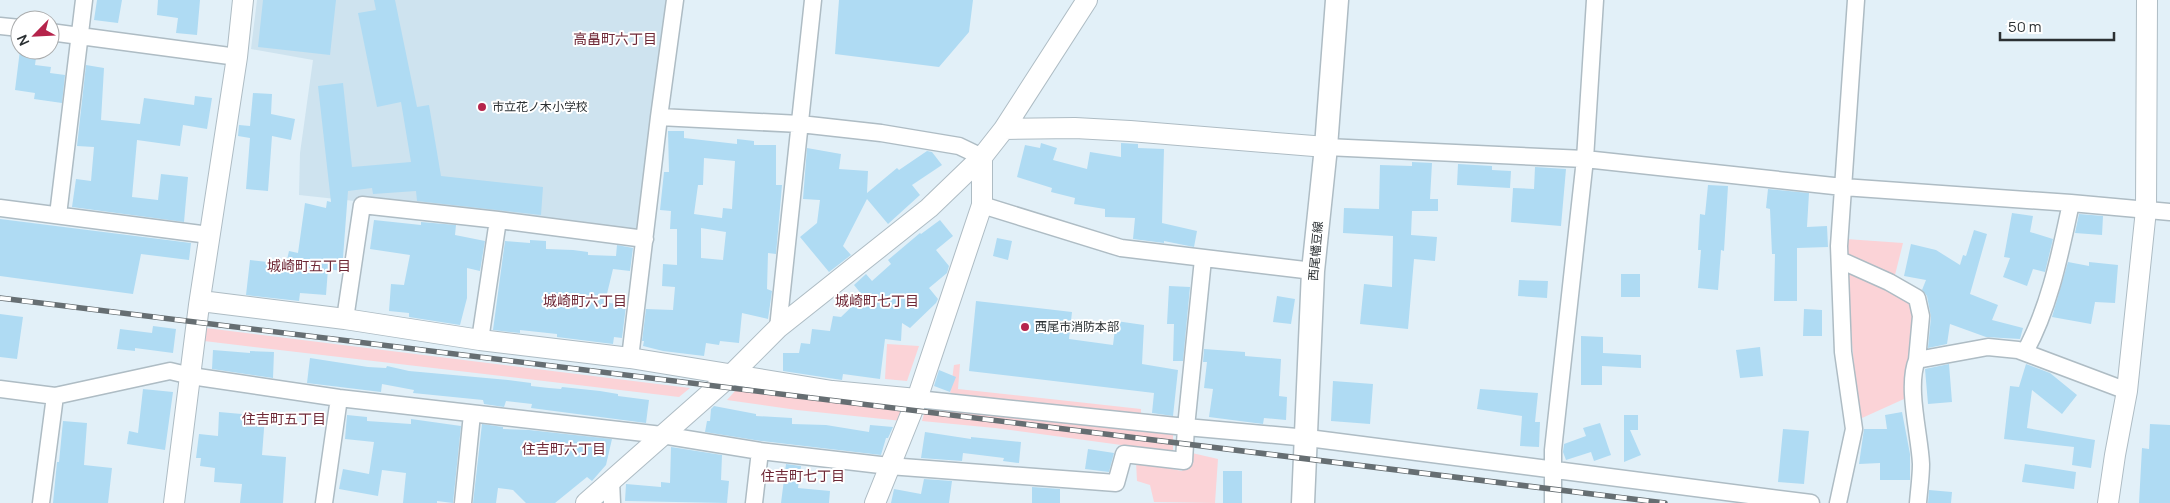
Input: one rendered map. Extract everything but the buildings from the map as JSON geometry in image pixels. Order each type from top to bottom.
[{"type":"main road","name":"西尾幡豆線","points":[[1304,503],[1313,271],[1326,147],[1337,0]]},
{"type":"street","points":[[58,215],[84,0]]},
{"type":"street","points":[[174,503],[209,235],[243,0]]},
{"type":"street","points":[[630,358],[658,118],[675,0]]},
{"type":"street","points":[[778,328],[813,0]]},
{"type":"street","points":[[586,503],[731,375],[778,328],[929,208],[982,157],[1004,129],[1087,0]]},
{"type":"street","points":[[1553,503],[1552,470],[1585,160],[1595,0]]},
{"type":"street","points":[[1838,503],[1854,429],[1843,352],[1840,260],[1856,0]]},
{"type":"street","points":[[2108,503],[2127,391],[2146,210],[2147,0]]},
{"type":"street","points":[[60,33],[236,57]]},
{"type":"street","points":[[658,118],[800,124],[881,133],[959,146],[982,157]]},
{"type":"street","points":[[1004,129],[1075,128],[1326,147],[1585,160],[1843,187],[2170,212]]},
{"type":"street","points":[[875,503],[916,399],[982,205],[982,157]]},
{"type":"street","points":[[2025,352],[2038,329],[2056,270],[2071,203]]},
{"type":"street","points":[[982,205],[1122,248],[1313,271]]},
{"type":"street","points":[[345,319],[362,206],[498,220],[645,239]]},
{"type":"street","points":[[0,208],[209,235]]},
{"type":"street","points":[[480,340],[498,220]]},
{"type":"street","points":[[0,389],[55,396],[170,371],[191,376],[339,398],[662,435],[760,451],[889,466],[1116,483],[1124,454],[1184,461],[1202,259]]},
{"type":"street","points":[[1840,260],[1889,282],[1916,298],[1921,316],[1915,366],[1914,403],[1921,464],[1918,503]]},
{"type":"street","points":[[201,301],[345,319],[480,340],[630,358],[832,391],[1308,438],[1810,503]]},
{"type":"street","points":[[1917,360],[1988,347],[2025,352],[2127,391]]},
{"type":"street","points":[[40,503],[55,396]]},
{"type":"street","points":[[324,503],[339,398]]},
{"type":"street","points":[[463,503],[472,414]]},
{"type":"street","points":[[754,503],[760,451]]},
{"type":"street","points":[[611,481],[612,503]]},
{"type":"shaded area","name":"市立花ノ木小学校","points":[[257,0],[671,0],[642,232],[299,195],[300,153],[313,60],[251,49]]},
{"type":"shaded area","points":[[1846,239],[1903,243],[1894,279],[1844,257]]},
{"type":"shaded area","points":[[1846,268],[1912,302],[1917,315],[1904,399],[1862,418],[1857,405]]},
{"type":"shaded area","points":[[206,328],[690,388],[679,397],[204,341]]},
{"type":"shaded area","points":[[887,344],[919,346],[907,381],[885,379]]},
{"type":"shaded area","points":[[960,364],[958,389],[1141,409],[1141,417],[950,395],[954,365]]},
{"type":"shaded area","points":[[743,382],[909,403],[902,421],[797,410],[727,400]]},
{"type":"shaded area","points":[[927,403],[1173,430],[1173,452],[995,428],[922,421]]},
{"type":"shaded area","points":[[1192,453],[1218,459],[1215,503],[1154,502],[1150,485],[1137,481],[1136,462],[1182,471]]},
{"type":"railway","points":[[0,298],[1665,503]]},
{"type":"place","name":"市立花ノ木小学校","points":[[482,107]]},
{"type":"place","name":"西尾市消防本部","points":[[1025,327]]},
{"type":"district","name":"高畠町六丁目","points":[[615,39]]},
{"type":"district","name":"城崎町五丁目","points":[[309,266]]},
{"type":"district","name":"城崎町六丁目","points":[[585,301]]},
{"type":"district","name":"城崎町七丁目","points":[[877,301]]},
{"type":"district","name":"住吉町五丁目","points":[[284,419]]},
{"type":"district","name":"住吉町六丁目","points":[[564,449]]},
{"type":"district","name":"住吉町七丁目","points":[[803,476]]}]
